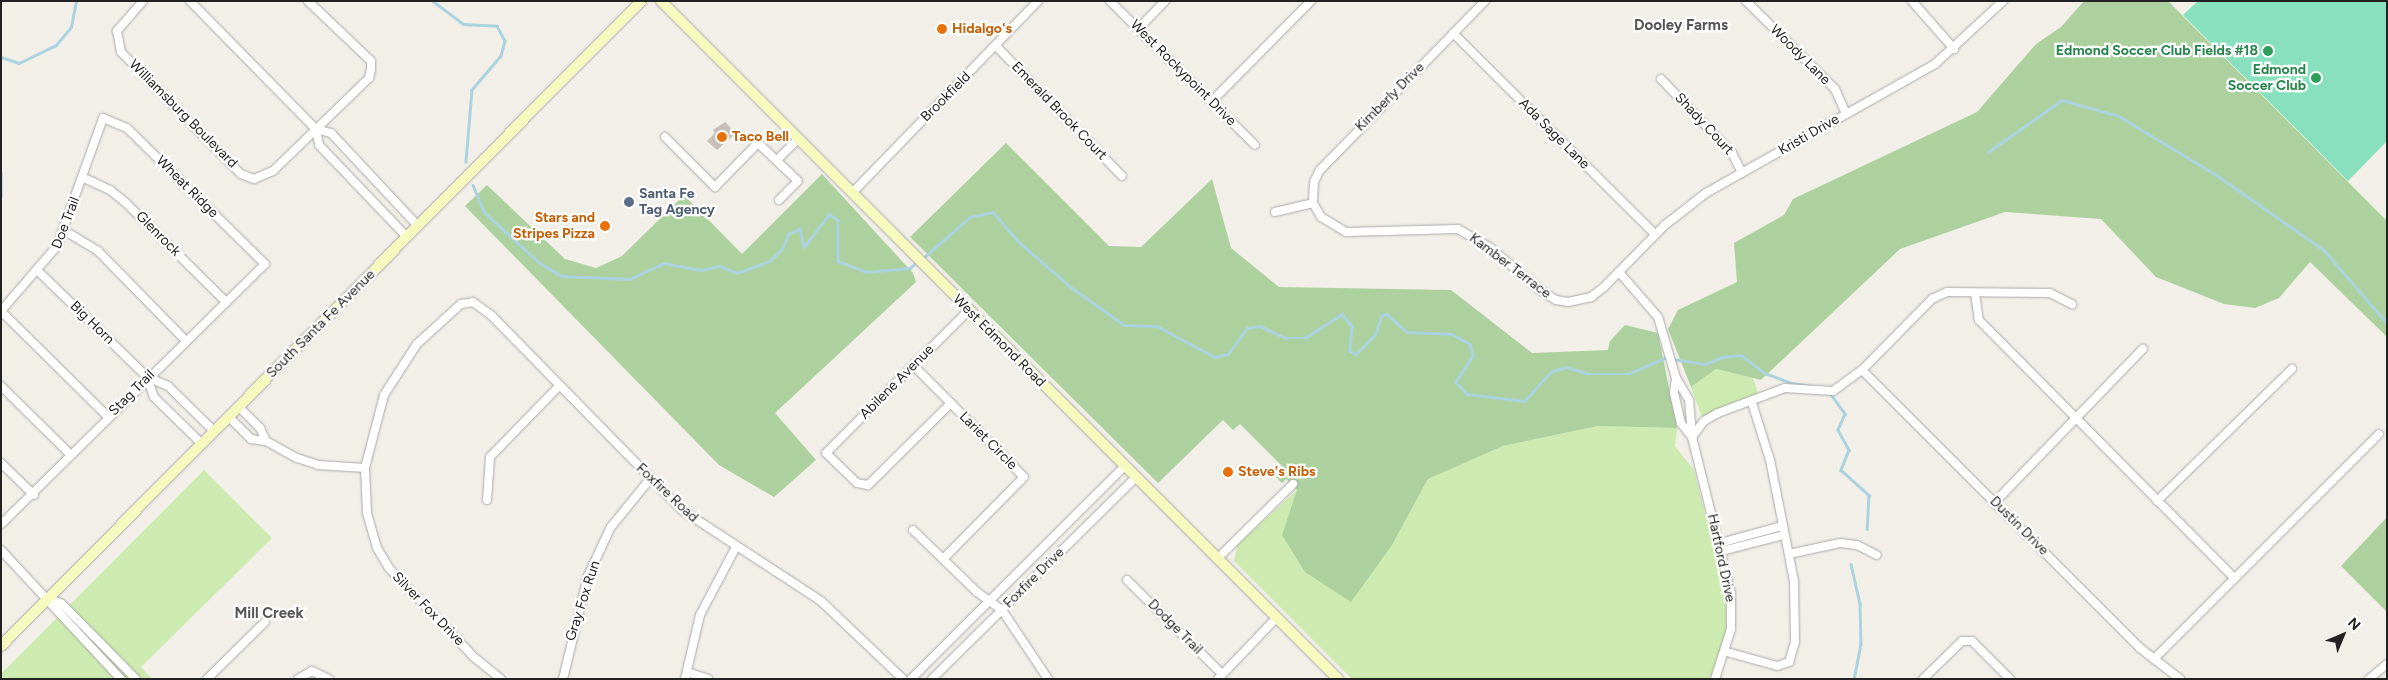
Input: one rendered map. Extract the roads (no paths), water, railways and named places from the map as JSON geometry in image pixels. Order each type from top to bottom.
[{"type":"main road","name":"South Santa Fe Avenue","points":[[1,646],[641,1]]},
{"type":"main road","name":"West Edmond Road","points":[[661,1],[1276,618],[1331,676]]},
{"type":"street","name":"Williamsburg Boulevard","points":[[143,1],[117,31],[121,52],[241,174],[254,178],[269,175],[369,78],[372,70],[371,61],[308,1]]},
{"type":"street","points":[[190,1],[316,129],[331,133],[393,197],[418,226]]},
{"type":"street","name":"Brookfield","points":[[853,192],[1038,1]]},
{"type":"street","name":"West Rockypoint Drive","points":[[1110,1],[1255,145]]},
{"type":"street","points":[[1138,29],[1165,1]]},
{"type":"street","points":[[1211,102],[1311,1]]},
{"type":"street","name":"Kimberly Drive","points":[[1313,203],[1314,182],[1320,170],[1485,1]]},
{"type":"street","name":"Woody Lane","points":[[1746,1],[1835,89],[1846,114]]},
{"type":"street","points":[[1912,1],[1954,49]]},
{"type":"street","name":"Kristi Drive","points":[[1618,272],[1654,234],[1706,193],[1935,64],[1954,49],[2003,1]]},
{"type":"street","name":"Ada Sage Lane","points":[[1453,33],[1654,234]]},
{"type":"street","name":"Emerald Brook Court","points":[[996,46],[1122,176]]},
{"type":"street","name":"Shady Court","points":[[1661,79],[1732,153],[1742,173]]},
{"type":"street","name":"Doe Trail","points":[[1,311],[52,256],[65,231],[103,118]]},
{"type":"street","name":"Wheat Ridge","points":[[103,118],[127,128],[266,264]]},
{"type":"street","points":[[316,129],[319,144],[347,171],[408,237]]},
{"type":"street","points":[[664,137],[715,187],[758,143],[798,181],[779,200]]},
{"type":"street","points":[[777,160],[799,138]]},
{"type":"street","points":[[347,171],[356,158]]},
{"type":"street","name":"Glenrock","points":[[82,177],[110,190],[126,203],[226,302]]},
{"type":"street","points":[[385,213],[393,197]]},
{"type":"street","points":[[1275,212],[1313,203]]},
{"type":"street","name":"Kamber Terrace","points":[[1313,203],[1321,217],[1346,232],[1458,229],[1492,249],[1556,300],[1579,302],[1591,297],[1618,272]]},
{"type":"street","points":[[65,231],[98,251],[186,341]]},
{"type":"street","name":"Stag Trail","points":[[1,524],[34,495],[147,377],[266,264]]},
{"type":"street","name":"Big Horn","points":[[37,270],[147,377],[168,386],[214,431]]},
{"type":"street","name":"Hartford Drive","points":[[1618,272],[1658,317],[1676,378],[1686,391],[1693,418],[1692,437],[1721,547],[1732,610],[1726,652],[1715,679]]},
{"type":"street","points":[[1692,437],[1704,421],[1718,412],[1752,403],[1785,388],[1833,390],[1862,370],[1932,299],[1947,292],[2050,293],[2072,304]]},
{"type":"street","points":[[1975,293],[1979,320],[2234,578]]},
{"type":"street","name":"Foxfire Road","points":[[473,302],[487,311],[558,387],[682,510],[736,547],[822,601],[904,679]]},
{"type":"street","name":"Silver Fox Drive","points":[[473,302],[461,304],[450,313],[401,364],[384,395],[365,468],[367,512],[378,548],[389,568],[473,656],[501,679]]},
{"type":"street","points":[[1,311],[108,417]]},
{"type":"street","name":"Abilene Avenue","points":[[951,403],[868,485],[857,483],[826,453],[968,311]]},
{"type":"street","points":[[1995,502],[2143,350]]},
{"type":"street","name":"Lariet Circle","points":[[914,366],[1024,477],[944,558]]},
{"type":"street","points":[[2158,501],[2292,369]]},
{"type":"street","name":"Dustin Drive","points":[[1862,370],[2154,658],[2180,679]]},
{"type":"street","name":"Big Horn","points":[[147,377],[154,397],[202,444]]},
{"type":"street","name":"Hartford Drive","points":[[1676,378],[1674,393],[1681,423],[1692,437]]},
{"type":"street","points":[[1,386],[71,455]]},
{"type":"street","points":[[487,500],[490,457],[558,387]]},
{"type":"street","points":[[1726,652],[1777,666],[1789,662],[1797,616],[1789,554],[1764,432],[1752,403]]},
{"type":"street","points":[[176,418],[188,406]]},
{"type":"street","points":[[239,407],[260,428],[266,442]]},
{"type":"street","points":[[229,417],[251,439],[266,442],[318,465],[365,468]]},
{"type":"street","points":[[2154,658],[2379,434]]},
{"type":"street","points":[[1,462],[34,495]]},
{"type":"street","name":"Foxfire Drive","points":[[911,679],[1124,467]]},
{"type":"street","name":"Foxfire Drive","points":[[932,679],[1135,478]]},
{"type":"street","name":"Gray Fox Run","points":[[562,679],[586,586],[600,548],[610,527],[650,479]]},
{"type":"street","points":[[1216,559],[1293,484]]},
{"type":"street","points":[[1721,547],[1782,526]]},
{"type":"street","points":[[914,530],[989,601],[1002,610],[1048,679]]},
{"type":"street","points":[[1721,547],[1784,535]]},
{"type":"street","points":[[1789,554],[1840,543],[1857,545],[1877,555]]},
{"type":"street","points":[[708,679],[686,676],[700,615],[736,547]]},
{"type":"street","points":[[1,550],[48,598],[55,611],[120,679]]},
{"type":"street","name":"Dodge Trail","points":[[1127,580],[1220,676]]},
{"type":"street","points":[[48,598],[62,604],[136,679]]},
{"type":"street","points":[[1220,676],[1276,618]]},
{"type":"street","points":[[207,679],[265,622]]},
{"type":"street","points":[[1922,679],[1962,641],[1972,641],[2010,679]]},
{"type":"street","points":[[2369,679],[2387,664]]},
{"type":"street","points":[[298,679],[312,671],[329,679]]},
{"type":"waterway","points":[[1,57],[19,63],[56,45],[71,27],[76,1]]},
{"type":"waterway","points":[[433,1],[463,24],[497,26],[505,41],[501,56],[472,90],[466,162]]},
{"type":"waterway","points":[[1988,152],[2062,100],[2119,116],[2218,176],[2324,250],[2387,323]]},
{"type":"waterway","points":[[1,173],[1,196]]},
{"type":"waterway","points":[[473,185],[485,213],[540,263],[562,276],[630,279],[664,263],[701,270],[720,266],[737,273],[770,261],[782,249],[788,234],[800,229],[804,247],[829,214],[838,220],[838,261],[866,272],[910,268],[917,262]]},
{"type":"waterway","points":[[922,259],[970,217],[993,212],[1019,242],[1071,287],[1124,325],[1157,326],[1215,357],[1228,354],[1247,328],[1260,326],[1286,338],[1305,338],[1342,314],[1352,326],[1350,351],[1356,354],[1375,334],[1382,315],[1387,314],[1407,332],[1452,334],[1470,344],[1473,356],[1456,382],[1467,394],[1524,401],[1552,371],[1567,367],[1588,374],[1628,374],[1667,357]]},
{"type":"waterway","points":[[1673,359],[1706,364],[1722,357],[1741,355],[1765,373],[1791,383],[1819,387]]},
{"type":"waterway","points":[[1830,393],[1845,414],[1838,430],[1849,450],[1841,470],[1869,495],[1867,529]]},
{"type":"waterway","points":[[1851,564],[1860,604],[1861,644],[1854,679]]},
{"type":"place","name":"Hidalgo's","points":[[942,29]]},
{"type":"place","name":"Edmond Soccer Club Fields #18","points":[[2268,51]]},
{"type":"place","name":"Edmond Soccer Club","points":[[2316,78]]},
{"type":"place","name":"Taco Bell","points":[[722,137]]},
{"type":"place","name":"Santa Fe Tag Agency","points":[[629,202]]},
{"type":"place","name":"Stars and Stripes Pizza","points":[[605,226]]},
{"type":"place","name":"Steve's Ribs","points":[[1228,472]]},
{"type":"district","name":"Dooley Farms","points":[[1681,26]]},
{"type":"district","name":"Mill Creek","points":[[269,614]]}]
